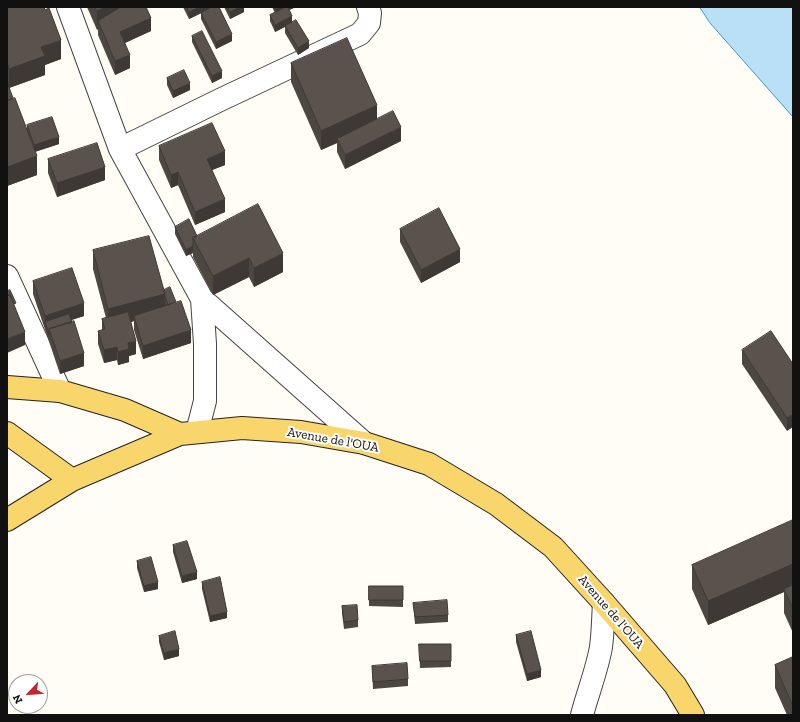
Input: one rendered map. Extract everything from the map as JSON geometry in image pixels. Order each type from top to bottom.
[{"type":"main road","points":[[7,387],[60,391],[125,410],[188,433]]},
{"type":"main road","name":"Avenue de l'OUA","points":[[7,520],[72,480],[188,433],[242,428],[301,432],[364,443],[429,464],[496,504],[553,547],[675,685],[693,715]]},
{"type":"main road","points":[[7,433],[72,480]]},
{"type":"street","points":[[68,7],[120,149],[202,299],[364,443]]},
{"type":"street","points":[[120,149],[360,34],[369,23],[370,13],[368,7]]},
{"type":"street","points":[[7,276],[60,391]]},
{"type":"street","points":[[188,433],[205,401],[205,344],[202,299]]},
{"type":"street","points":[[582,715],[596,670],[601,646],[604,603]]},
{"type":"water","points":[[700,7],[793,7],[793,117],[710,23]]},
{"type":"building","points":[[7,7],[44,7],[45,10],[49,8],[61,40],[41,47],[45,56],[9,69],[7,62]]},
{"type":"building","points":[[95,7],[106,7],[97,11]]},
{"type":"building","points":[[121,7],[146,7],[151,18],[120,32],[130,55],[115,61],[98,21]]},
{"type":"building","points":[[187,7],[200,7],[189,12]]},
{"type":"building","points":[[212,7],[219,7],[232,34],[216,42],[201,13]]},
{"type":"building","points":[[228,7],[240,7],[230,12]]},
{"type":"building","points":[[288,7],[292,16],[275,25],[270,15]]},
{"type":"building","points":[[296,20],[309,41],[298,48],[285,26]]},
{"type":"building","points":[[202,31],[222,71],[212,76],[192,36]]},
{"type":"building","points":[[347,38],[377,105],[321,131],[291,63]]},
{"type":"building","points":[[184,70],[190,83],[173,91],[167,78]]},
{"type":"building","points":[[7,82],[13,98],[7,101]]},
{"type":"building","points":[[15,98],[37,156],[7,167],[7,101]]},
{"type":"building","points":[[393,111],[401,127],[345,155],[337,139]]},
{"type":"building","points":[[52,117],[59,137],[34,145],[27,125]]},
{"type":"building","points":[[212,123],[225,151],[207,159],[225,199],[195,212],[178,172],[171,175],[159,146]]},
{"type":"building","points":[[97,143],[105,167],[57,183],[48,159]]},
{"type":"building","points":[[258,204],[283,253],[254,268],[249,258],[213,276],[193,238]]},
{"type":"building","points":[[439,208],[460,249],[421,270],[400,229]]},
{"type":"building","points":[[189,219],[197,236],[193,238],[193,246],[186,250],[175,227]]},
{"type":"building","points":[[149,236],[165,294],[108,309],[93,250]]},
{"type":"building","points":[[72,268],[84,303],[45,316],[33,281]]},
{"type":"building","points":[[170,287],[176,302],[168,305],[164,290]]},
{"type":"building","points":[[10,290],[16,303],[14,304],[10,295],[7,296],[7,291]]},
{"type":"building","points":[[10,295],[25,332],[7,339],[7,296]]},
{"type":"building","points":[[181,301],[191,330],[143,346],[134,316]]},
{"type":"building","points":[[128,312],[136,341],[128,343],[129,349],[118,352],[117,347],[104,350],[98,331],[105,329],[102,319]]},
{"type":"building","points":[[69,314],[72,322],[49,329],[49,335],[45,322]]},
{"type":"building","points":[[74,321],[84,353],[60,361],[49,329]]},
{"type":"building","points":[[771,331],[793,364],[793,414],[787,418],[742,350]]},
{"type":"building","points":[[793,520],[793,564],[708,601],[692,565]]},
{"type":"building","points":[[187,541],[197,572],[182,576],[173,545]]},
{"type":"building","points":[[151,557],[158,582],[144,586],[137,561]]},
{"type":"building","points":[[220,577],[227,612],[210,616],[202,582]]},
{"type":"building","points":[[793,585],[793,609],[784,589]]},
{"type":"building","points":[[369,586],[403,586],[403,600],[369,600]]},
{"type":"building","points":[[447,600],[448,615],[415,617],[413,603]]},
{"type":"building","points":[[357,605],[358,620],[344,622],[342,606]]},
{"type":"building","points":[[175,631],[179,649],[164,653],[159,636]]},
{"type":"building","points":[[531,631],[541,670],[527,674],[516,635]]},
{"type":"building","points":[[419,644],[451,644],[451,661],[420,661]]},
{"type":"building","points":[[793,657],[793,704],[792,704],[775,665]]},
{"type":"building","points":[[407,663],[408,679],[373,682],[372,666]]}]
